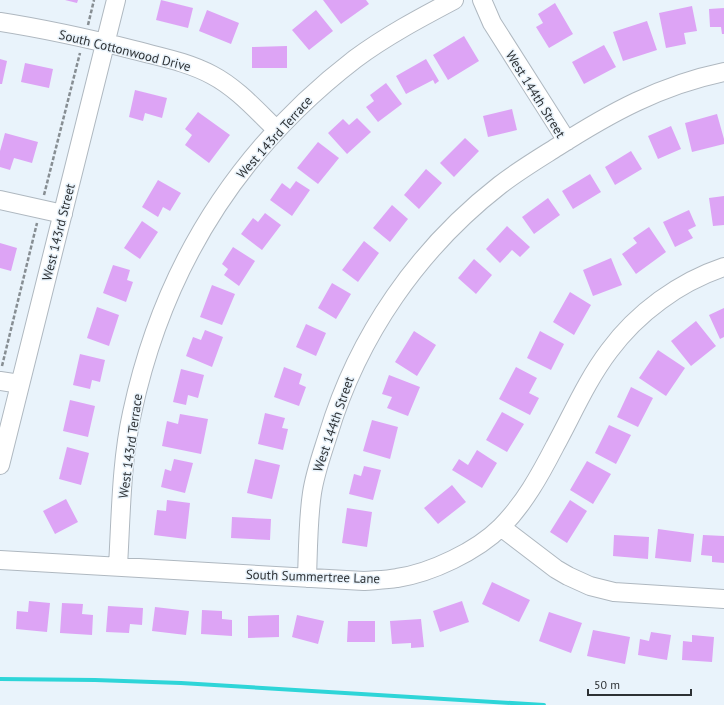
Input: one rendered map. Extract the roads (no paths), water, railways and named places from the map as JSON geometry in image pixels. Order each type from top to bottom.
[{"type":"street","name":"West 143rd Street","points":[[0,465],[116,0]]},
{"type":"street","name":"West 143rd Terrace","points":[[118,566],[124,470],[132,415],[144,363],[158,320],[176,279],[197,238],[234,181],[277,130],[315,91],[356,58],[401,29],[454,0]]},
{"type":"street","name":"West 144th Street","points":[[307,578],[311,494],[314,478],[334,414],[351,371],[373,329],[397,292],[429,251],[460,218],[501,184],[567,140],[492,23],[482,0]]},
{"type":"street","name":"South Cottonwood Drive","points":[[0,22],[38,28],[84,38],[191,65],[212,75],[236,92],[277,130]]},
{"type":"street","points":[[567,140],[626,106],[665,88],[724,72]]},
{"type":"street","points":[[0,200],[63,214]]},
{"type":"street","name":"South Summertree Lane","points":[[0,560],[364,580],[397,578],[426,571],[457,558],[480,544],[501,527],[530,491],[593,375],[608,351],[632,325],[651,307],[681,286],[714,270],[724,267]]},
{"type":"street","points":[[1,374],[20,384]]},
{"type":"street","points":[[501,527],[556,569],[590,586],[614,592],[724,599]]},
{"type":"waterway","points":[[0,679],[181,683],[544,705]]}]
